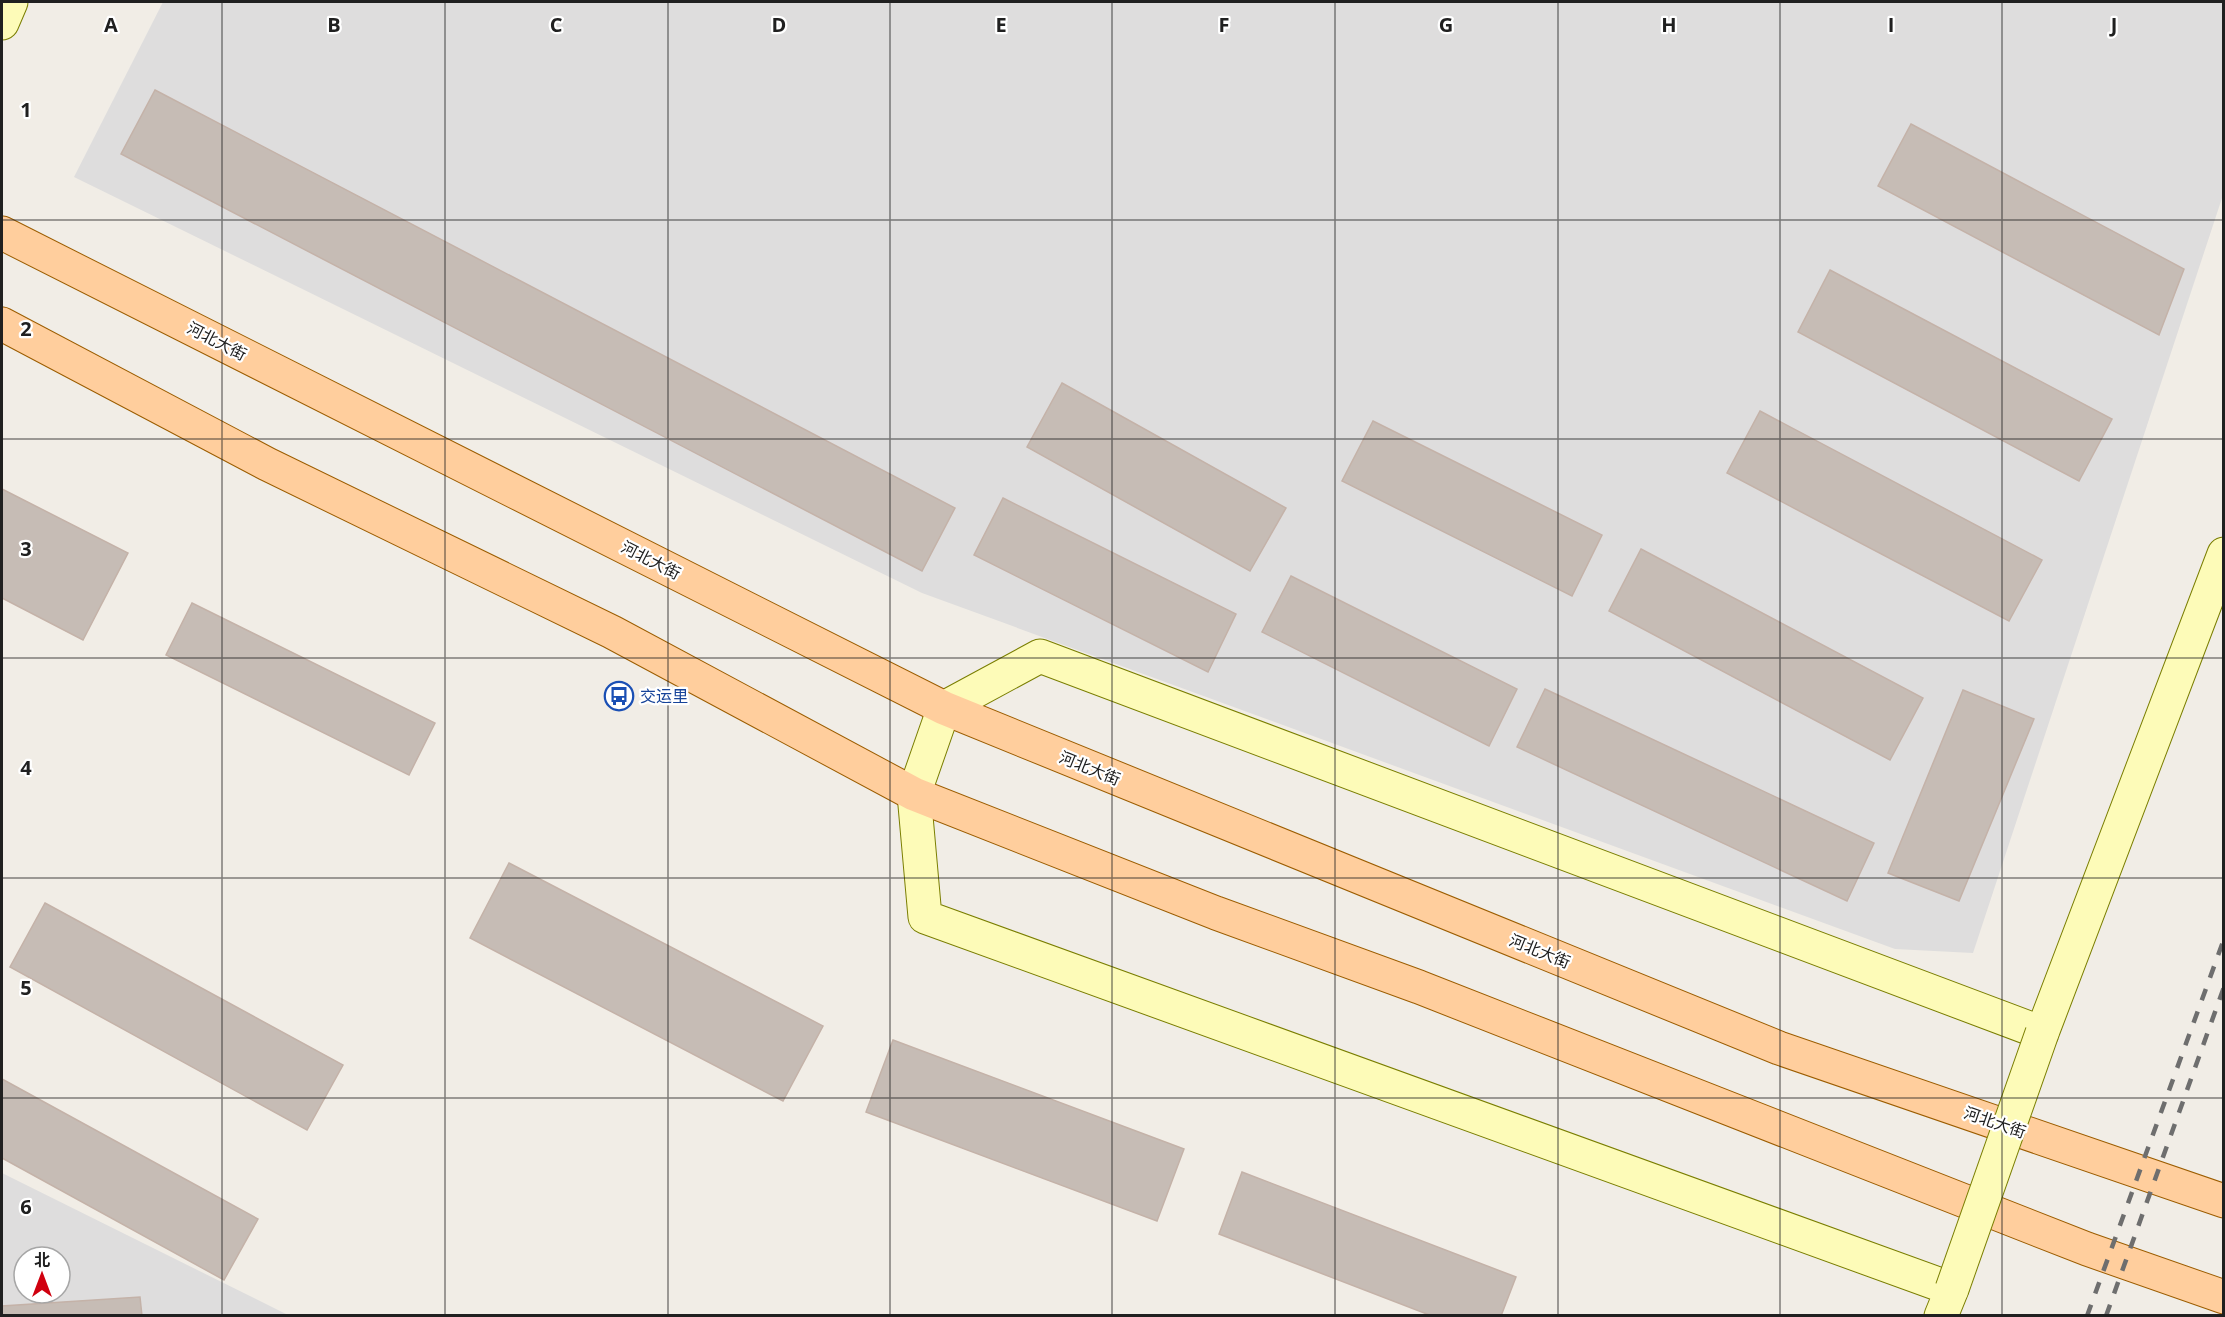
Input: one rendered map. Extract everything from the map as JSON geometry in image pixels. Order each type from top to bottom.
[{"type":"main road","points":[[2,23],[11,2]]},
{"type":"main road","name":"河北大街","points":[[2,232],[944,708],[1779,1048],[2223,1201]]},
{"type":"main road","points":[[2,324],[267,464],[612,632],[914,794],[1216,913],[1419,987],[2087,1249],[2223,1296]]},
{"type":"main road","points":[[2042,1033],[1040,656],[944,708],[914,794],[925,917],[1946,1302],[2042,1033],[2223,554]]},
{"type":"shaded area","points":[[163,2],[2223,2],[2223,195],[1973,953],[1895,949],[922,593],[74,177]]},
{"type":"shaded area","points":[[2,1173],[288,1315],[2,1315]]},
{"type":"building","points":[[155,90],[955,508],[922,571],[121,154]]},
{"type":"building","points":[[1911,124],[2184,269],[2159,335],[1878,186]]},
{"type":"building","points":[[1830,270],[2112,419],[2079,481],[1798,332]]},
{"type":"building","points":[[1062,383],[1286,508],[1250,571],[1027,447]]},
{"type":"building","points":[[1760,411],[2042,560],[2009,621],[1727,473]]},
{"type":"building","points":[[1373,421],[1602,535],[1572,596],[1342,481]]},
{"type":"building","points":[[2,489],[128,553],[83,640],[2,598]]},
{"type":"building","points":[[1003,498],[1236,614],[1208,672],[974,555]]},
{"type":"building","points":[[1641,549],[1923,698],[1890,760],[1609,611]]},
{"type":"building","points":[[1291,576],[1517,689],[1489,746],[1262,632]]},
{"type":"building","points":[[192,603],[435,723],[409,775],[166,655]]},
{"type":"building","points":[[1545,689],[1874,843],[1847,901],[1517,747]]},
{"type":"building","points":[[1963,690],[2034,719],[1959,901],[1888,873]]},
{"type":"building","points":[[509,863],[823,1026],[783,1101],[470,938]]},
{"type":"building","points":[[45,903],[343,1065],[307,1130],[10,967]]},
{"type":"building","points":[[893,1040],[1184,1149],[1157,1221],[866,1112]]},
{"type":"building","points":[[2,1079],[258,1219],[224,1280],[2,1158]]},
{"type":"building","points":[[1242,1172],[1516,1277],[1501,1316],[1432,1316],[1219,1234]]},
{"type":"building","points":[[140,1297],[142,1316],[2,1316],[2,1306],[72,1305],[72,1301]]},
{"type":"railway","points":[[2087,1316],[2224,939]]},
{"type":"railway","points":[[2106,1316],[2224,987]]},
{"type":"place","name":"交运里","points":[[619,696]]}]
